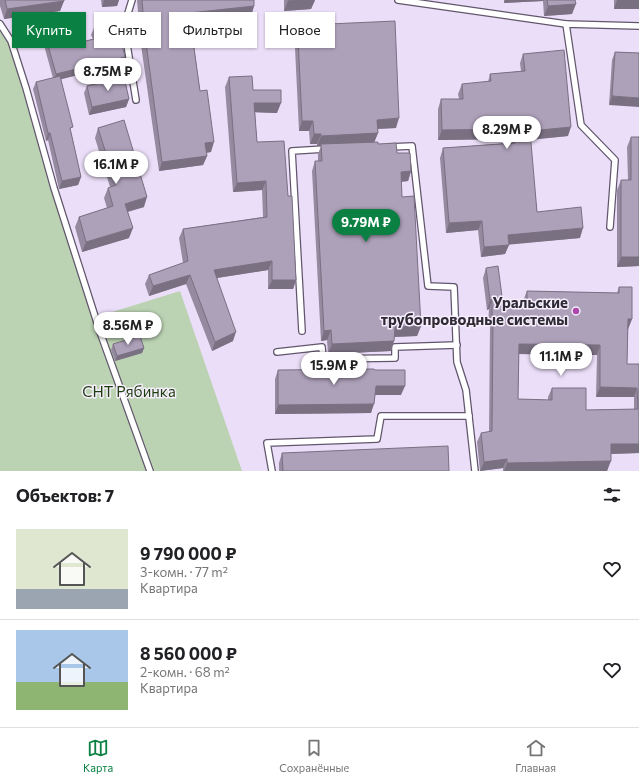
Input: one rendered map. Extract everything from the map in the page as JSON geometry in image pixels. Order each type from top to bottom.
[{"type":"lane","points":[[132,0],[124,26],[136,100]]},
{"type":"lane","points":[[398,0],[566,24],[639,26]]},
{"type":"lane","points":[[0,24],[11,40],[54,188],[100,332],[150,471]]},
{"type":"lane","points":[[566,24],[581,125],[615,160],[610,227]]},
{"type":"lane","points":[[382,147],[412,146],[428,286],[454,287],[457,362],[466,390],[475,471]]},
{"type":"lane","points":[[302,331],[292,151],[330,149]]},
{"type":"lane","points":[[277,352],[322,347],[323,359],[395,358],[395,346],[457,346]]},
{"type":"lane","points":[[272,471],[267,443],[376,439],[381,416],[469,416]]},
{"type":"green space","name":"СНТ Рябинка","points":[[0,18],[96,317],[180,291],[242,471],[0,471]]},
{"type":"building","points":[[5,0],[64,0],[64,1],[7,9]]},
{"type":"building","points":[[142,0],[254,0],[254,6],[198,12],[169,12],[169,48],[194,48],[200,91],[207,90],[214,142],[205,143],[207,156],[162,162],[147,48],[161,48],[161,12],[143,12]]},
{"type":"building","points":[[547,0],[575,0],[576,4],[548,6]]},
{"type":"building","points":[[395,21],[399,118],[377,120],[378,133],[321,136],[321,134],[314,134],[313,121],[302,121],[298,48],[335,48],[335,24]]},
{"type":"building","points":[[94,39],[94,48],[123,48],[125,57],[56,74],[49,48],[86,48],[86,41]]},
{"type":"building","points":[[564,50],[571,127],[530,131],[537,212],[581,207],[583,228],[508,235],[509,245],[484,247],[482,221],[449,223],[443,148],[515,143],[514,129],[442,130],[441,99],[463,99],[462,84],[491,81],[490,74],[525,71],[523,54]]},
{"type":"building","points":[[615,52],[639,53],[639,98],[612,96]]},
{"type":"building","points":[[60,76],[73,127],[70,128],[81,177],[62,181],[50,133],[48,133],[36,82]]},
{"type":"building","points":[[252,76],[253,90],[281,90],[281,103],[254,103],[257,142],[284,141],[288,196],[292,196],[296,280],[272,280],[272,261],[214,270],[236,332],[215,342],[190,275],[153,286],[149,275],[188,261],[183,229],[267,217],[266,181],[237,183],[229,77]]},
{"type":"building","points":[[124,77],[129,99],[92,107],[87,86]]},
{"type":"building","points":[[124,120],[147,197],[125,204],[133,228],[86,242],[79,217],[113,206],[108,188],[116,185],[98,128]]},
{"type":"building","points":[[631,137],[639,137],[639,257],[621,257],[621,180],[631,180]]},
{"type":"building","points":[[378,142],[378,144],[396,143],[397,153],[410,153],[411,171],[401,172],[402,197],[414,196],[421,326],[395,327],[394,341],[332,344],[331,330],[324,331],[315,161],[322,161],[321,144]]},
{"type":"building","points":[[498,266],[503,304],[527,304],[527,291],[619,293],[619,287],[632,287],[632,319],[628,319],[627,364],[639,364],[639,444],[611,444],[611,461],[507,463],[507,459],[484,462],[481,433],[492,431],[493,315],[492,300],[490,300],[486,268]],"holes":[[[519,344],[600,345],[600,387],[637,388],[638,409],[586,410],[586,388],[552,388],[552,400],[518,399]]]},
{"type":"building","points":[[140,336],[144,348],[117,356],[113,344]]},
{"type":"building","points":[[278,370],[405,370],[405,386],[376,386],[374,404],[278,405]]},
{"type":"building","points":[[448,446],[449,471],[283,471],[282,453]]},
{"type":"place","name":"Уральские трубопроводные системы","points":[[576,311]]}]
